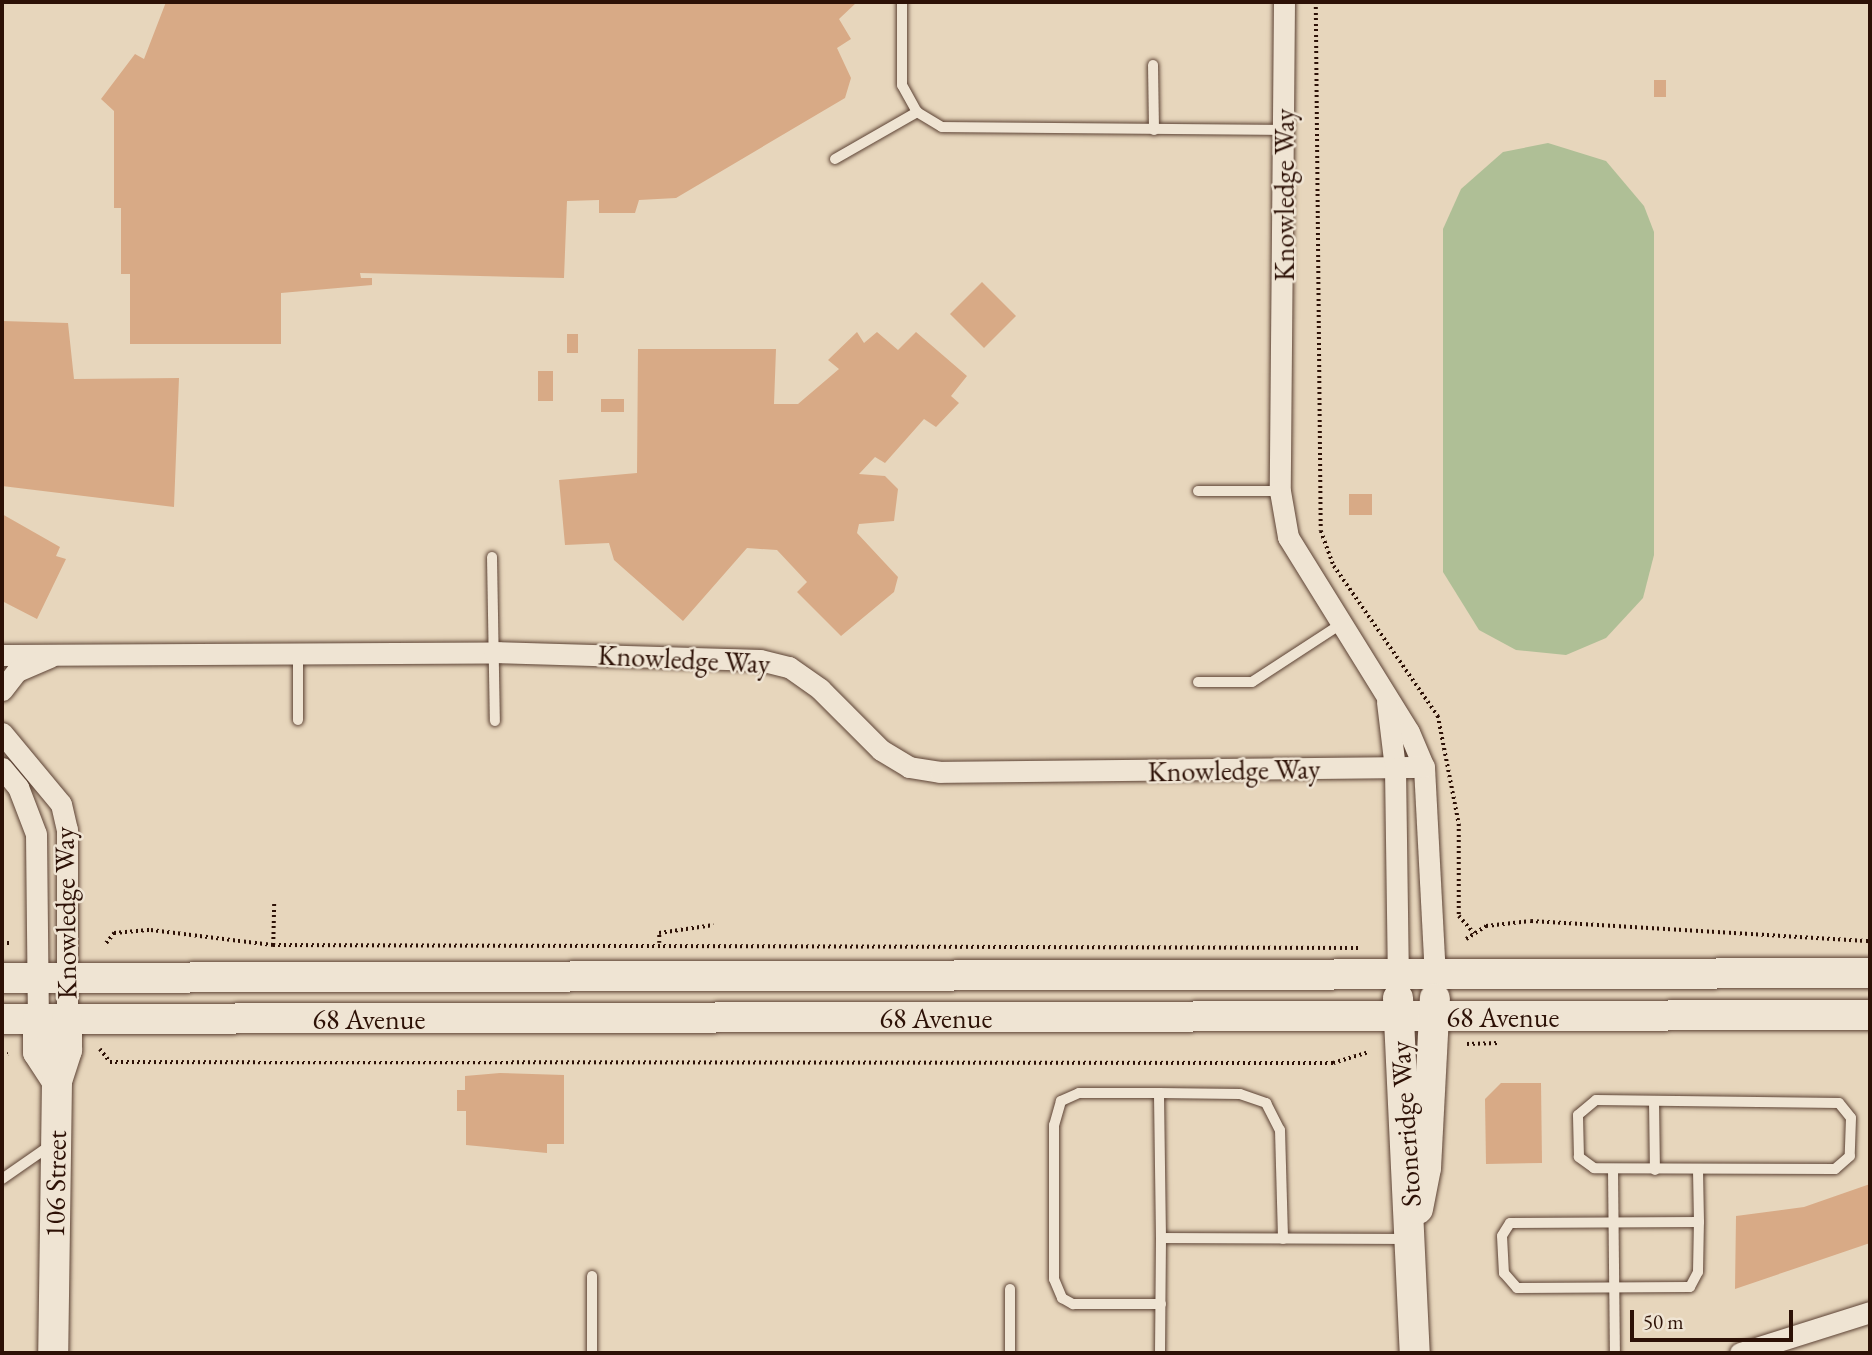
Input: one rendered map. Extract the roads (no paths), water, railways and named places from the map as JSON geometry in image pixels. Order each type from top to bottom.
[{"type":"main road","name":"68 Avenue","points":[[2,978],[1870,973]]},
{"type":"main road","name":"Knowledge Way","points":[[1398,976],[1399,1018]]},
{"type":"main road","name":"Knowledge Way","points":[[1434,1018],[1435,976]]},
{"type":"main road","name":"68 Avenue","points":[[2,1019],[1870,1015]]},
{"type":"main road","name":"Stoneridge Way","points":[[1399,1018],[1404,1171],[1413,1234],[1415,1353]]},
{"type":"main road","name":"Stoneridge Way","points":[[1413,1234],[1426,1168],[1434,1018]]},
{"type":"main road","points":[[38,1019],[38,1052],[57,1081]]},
{"type":"main road","name":"106 Street","points":[[53,1353],[57,1081],[67,1050],[67,1020]]},
{"type":"street","name":"Knowledge Way","points":[[1284,2],[1280,491],[1288,537],[1386,696],[1424,767],[1435,976]]},
{"type":"street","name":"Knowledge Way","points":[[2,690],[17,671],[61,652]]},
{"type":"street","name":"Knowledge Way","points":[[2,654],[494,652],[697,655],[789,667],[881,750],[909,767],[940,772],[1424,767]]},
{"type":"street","name":"Knowledge Way","points":[[1386,696],[1395,768],[1398,976]]},
{"type":"street","name":"Knowledge Way","points":[[2,718],[6,737],[61,804],[67,829],[67,1020]]},
{"type":"street","name":"Knowledge Way","points":[[2,768],[24,797],[36,834],[38,1019]]},
{"type":"street","points":[[1740,1353],[1870,1312]]},
{"type":"lane","points":[[902,2],[902,85],[917,112],[942,127],[969,130],[1284,130]]},
{"type":"lane","points":[[1153,65],[1154,130]]},
{"type":"lane","points":[[835,159],[917,112]]},
{"type":"lane","points":[[1198,491],[1280,491]]},
{"type":"lane","points":[[492,557],[495,721]]},
{"type":"lane","points":[[1198,681],[1252,682],[1341,624]]},
{"type":"lane","points":[[298,652],[298,720]]},
{"type":"lane","points":[[1161,1304],[1073,1304],[1057,1289],[1054,1266],[1054,1125],[1061,1101],[1079,1093],[1160,1093],[1240,1094],[1266,1103],[1280,1130],[1283,1239]]},
{"type":"lane","points":[[1160,1093],[1160,1353]]},
{"type":"lane","points":[[1596,1100],[1654,1101],[1839,1103],[1848,1110],[1850,1156],[1835,1169],[1613,1170],[1585,1165],[1579,1157],[1578,1115],[1596,1100]]},
{"type":"lane","points":[[1654,1101],[1655,1170]]},
{"type":"lane","points":[[2,1179],[56,1141]]},
{"type":"lane","points":[[1613,1170],[1615,1353]]},
{"type":"lane","points":[[1698,1170],[1699,1222],[1695,1283],[1511,1286],[1502,1236],[1515,1222],[1699,1222]]},
{"type":"lane","points":[[1161,1238],[1283,1239],[1413,1234]]},
{"type":"lane","points":[[592,1276],[593,1353]]},
{"type":"lane","points":[[1010,1289],[1010,1353]]}]
